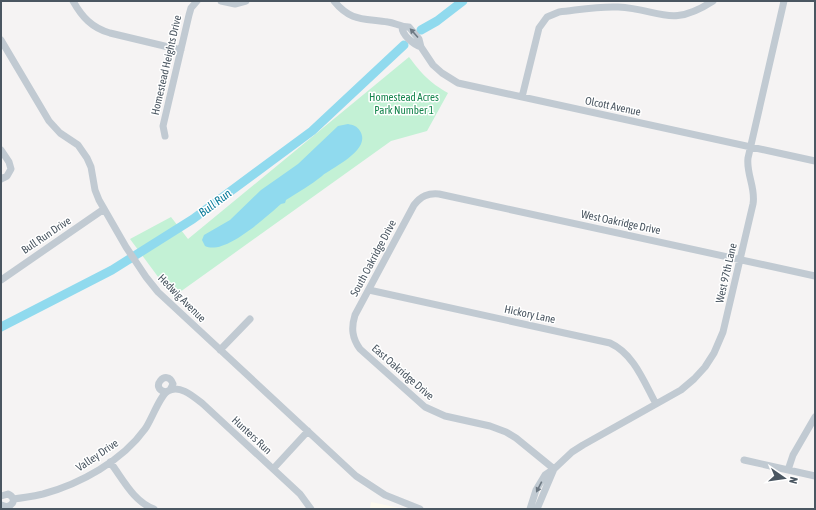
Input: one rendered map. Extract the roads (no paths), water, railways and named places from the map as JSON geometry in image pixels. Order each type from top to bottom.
[{"type":"street","points":[[73,1],[79,12],[86,20],[101,30],[181,50]]},
{"type":"street","name":"Homestead Heights Drive","points":[[166,136],[163,126],[190,12],[193,4],[197,1]]},
{"type":"street","points":[[221,1],[235,4],[246,1]]},
{"type":"street","name":"Olcott Avenue","points":[[334,1],[339,7],[355,17],[366,20],[392,23],[402,27],[409,27],[419,39],[421,47],[437,69],[453,80],[465,85],[815,161]]},
{"type":"street","points":[[522,97],[537,32],[541,24],[550,15],[559,12],[615,6],[664,16],[675,16],[691,13],[713,1]]},
{"type":"street","name":"West 97th Lane","points":[[530,509],[536,490],[545,475],[554,469],[566,456],[577,448],[675,394],[688,385],[700,373],[712,356],[723,332],[754,200],[754,190],[747,167],[750,147],[784,1]]},
{"type":"street","name":"Hedwig Avenue","points":[[1,40],[49,121],[60,133],[78,145],[87,158],[93,173],[97,195],[104,209],[136,263],[158,292],[356,476],[367,484],[396,500],[420,509]]},
{"type":"street","points":[[1,150],[9,162],[11,169],[7,176],[1,180]]},
{"type":"street","name":"West Oakridge Drive","points":[[423,196],[439,194],[815,276]]},
{"type":"street","name":"South Oakridge Drive","points":[[352,333],[352,325],[355,315],[414,205],[423,196]]},
{"type":"street","name":"Bull Run Drive","points":[[1,280],[104,209]]},
{"type":"street","name":"Hickory Lane","points":[[368,290],[610,343],[621,349],[630,358],[656,404]]},
{"type":"street","points":[[220,350],[250,319]]},
{"type":"street","name":"East Oakridge Drive","points":[[352,333],[360,349],[425,407],[445,416],[490,426],[506,432],[516,438],[554,469]]},
{"type":"street","name":"Hunters Run","points":[[168,391],[179,390],[198,400],[304,498],[311,509]]},
{"type":"street","name":"Valley Drive","points":[[13,499],[44,494],[71,485],[110,462],[141,434],[152,418],[163,395],[168,391]]},
{"type":"street","points":[[788,470],[793,455],[815,417]]},
{"type":"street","points":[[273,469],[308,431]]},
{"type":"street","points":[[744,460],[815,476]]},
{"type":"street","points":[[110,462],[135,496],[142,503],[154,509]]},
{"type":"street","name":"West 97th Lane","points":[[537,509],[554,469]]},
{"type":"street","name":"Valley Drive","points":[[1,496],[8,494],[12,496],[13,499]]},
{"type":"street","name":"Valley Drive","points":[[1,505],[5,508],[9,507],[12,504],[13,499]]},
{"type":"water","points":[[348,124],[358,128],[362,138],[361,145],[350,157],[286,200],[285,203],[281,204],[255,226],[233,241],[213,248],[205,246],[202,240],[204,235],[230,220],[261,190],[298,164],[338,126]]},
{"type":"waterway","name":"Bull Run","points":[[421,30],[437,21],[463,1]]},
{"type":"waterway","name":"Bull Run","points":[[1,327],[112,270],[193,219],[312,131],[404,45]]},
{"type":"park label","name":"Homestead Acres Park Number 1","points":[[404,103]]}]
